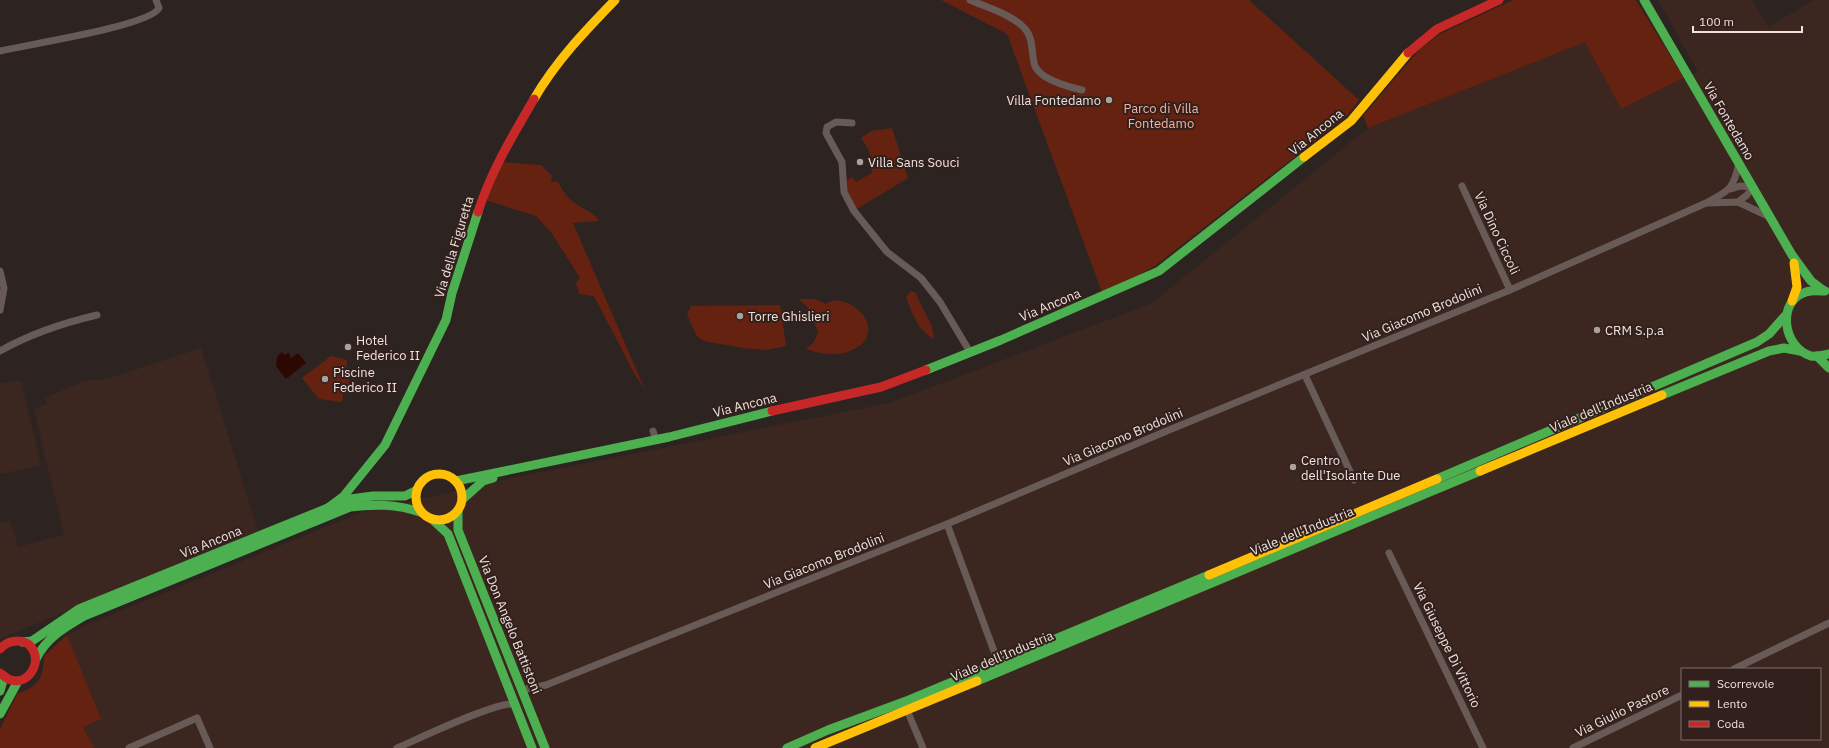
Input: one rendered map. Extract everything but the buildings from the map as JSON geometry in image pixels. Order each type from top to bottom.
[{"type":"main road","name":"Via della Figuretta","points":[[328,508],[343,497],[385,445],[446,320],[456,278],[485,189],[531,104],[549,73],[580,36],[615,0]]},
{"type":"main road","name":"Via Ancona","points":[[0,649],[9,642],[32,640],[79,609],[350,499],[373,496],[405,496],[417,490],[422,481],[432,475],[442,474],[456,481],[655,435],[881,387],[970,352],[1103,296],[1159,271],[1351,121],[1410,51],[1437,29],[1499,0]]},
{"type":"main road","name":"Via Fontedamo","points":[[1644,0],[1792,255],[1811,281],[1826,291]]},
{"type":"main road","name":"Via Fontedamo","points":[[1785,316],[1797,287],[1797,279],[1792,255]]},
{"type":"main road","name":"Via Fontedamo","points":[[1792,302],[1806,292],[1826,291]]},
{"type":"main road","points":[[1785,316],[1787,336],[1800,351],[1817,356],[1829,354]]},
{"type":"main road","name":"Viale dell'Industria","points":[[787,748],[828,730],[909,700],[1433,482],[1750,345],[1769,334],[1785,316]]},
{"type":"main road","name":"Viale dell'Industria","points":[[815,748],[1768,351],[1784,348],[1800,351]]},
{"type":"main road","points":[[1817,356],[1829,368]]},
{"type":"main road","name":"Via Ancona","points":[[458,511],[463,499],[483,481],[524,466]]},
{"type":"main road","points":[[456,481],[461,489],[463,499]]},
{"type":"main road","points":[[417,490],[416,501],[420,512]]},
{"type":"main road","name":"Via Ancona","points":[[18,681],[26,678],[33,672],[39,652],[55,634],[84,616],[350,507],[373,504],[402,505],[420,512],[433,520]]},
{"type":"main road","points":[[433,520],[447,520],[458,511]]},
{"type":"main road","name":"Via Don Angelo Battistoni","points":[[458,511],[458,530],[545,748]]},
{"type":"main road","name":"Via Don Angelo Battistoni","points":[[433,520],[448,534],[532,748]]},
{"type":"main road","points":[[22,642],[30,647],[36,659]]},
{"type":"main road","points":[[0,691],[2,675],[13,681],[18,681],[10,693],[0,714]]},
{"type":"street","points":[[0,52],[147,18],[157,12],[159,8],[156,0]]},
{"type":"street","points":[[970,0],[1014,20],[1027,31],[1032,44],[1035,66],[1048,79],[1082,90]]},
{"type":"street","points":[[852,123],[836,122],[828,127],[826,132],[842,162],[844,192],[854,211],[887,252],[921,278],[940,302],[970,352]]},
{"type":"street","points":[[1731,189],[1739,164]]},
{"type":"street","name":"Via Dino Ciccoli","points":[[1462,186],[1510,290]]},
{"type":"street","name":"Via Giacomo Brodolini","points":[[524,695],[946,524],[1169,430],[1510,290],[1706,203],[1731,189],[1740,186],[1753,187]]},
{"type":"street","points":[[1738,202],[1747,195],[1753,187]]},
{"type":"street","name":"Via Giacomo Brodolini","points":[[1706,203],[1738,202],[1770,218]]},
{"type":"street","points":[[0,272],[4,288],[0,310]]},
{"type":"street","points":[[0,350],[20,340],[72,321],[97,315]]},
{"type":"street","points":[[1305,375],[1354,480]]},
{"type":"street","name":"Viale dell'Industria","points":[[946,524],[998,662]]},
{"type":"street","name":"Via Giuseppe Di Vittorio","points":[[1389,553],[1483,748]]},
{"type":"street","points":[[1736,668],[1829,623]]},
{"type":"street","name":"Via Giulio Pastore","points":[[1573,748],[1681,695]]},
{"type":"street","points":[[396,748],[512,700]]},
{"type":"street","points":[[907,710],[923,748]]},
{"type":"street","points":[[129,748],[197,718],[210,748]]},
{"type":"shaded area","points":[[1658,0],[1752,0],[1768,27],[1814,0],[1829,0],[1829,748],[94,748],[83,727],[100,719],[67,635],[86,625],[360,513],[516,477],[890,403],[1152,303],[1368,128],[1585,42],[1621,109],[1698,72]]},
{"type":"shaded area","points":[[201,348],[258,531],[0,639],[0,523],[10,520],[18,547],[64,535],[34,409],[47,404],[45,398],[84,381],[107,379]]},
{"type":"shaded area","points":[[282,352],[284,355],[289,353],[291,358],[298,353],[306,363],[286,379],[276,366],[277,357]]},
{"type":"shaded area","points":[[21,381],[41,466],[0,474],[0,383]]},
{"type":"green space","name":"Parco di Villa Fontedamo","points":[[941,0],[1249,0],[1359,100],[1347,116],[1155,266],[1103,295],[1007,34]]},
{"type":"green space","points":[[1513,0],[1636,0],[1684,78],[1621,109],[1585,42],[1368,128],[1363,116],[1419,50],[1440,34]]},
{"type":"green space","points":[[892,128],[908,178],[857,209],[847,195],[846,180],[852,177],[856,182],[872,173],[870,155],[861,138],[871,131]]},
{"type":"green space","points":[[501,162],[541,165],[552,176],[551,182],[558,182],[570,199],[592,213],[599,221],[573,223],[645,390],[634,373],[594,296],[579,294],[576,283],[580,278],[551,232],[536,216],[485,200]]},
{"type":"green space","points":[[911,291],[916,293],[930,322],[934,339],[923,331],[913,315],[906,297]]},
{"type":"green space","points":[[799,299],[815,299],[826,304],[832,301],[840,301],[856,308],[866,320],[868,327],[868,334],[865,340],[860,346],[841,354],[823,353],[806,349],[814,342],[818,332],[808,308]]},
{"type":"green space","points":[[780,305],[786,346],[766,350],[743,348],[704,341],[697,336],[687,315],[691,306]]},
{"type":"green space","name":"Piscine Federico II","points":[[331,356],[347,360],[346,372],[349,374],[349,377],[345,378],[349,379],[348,394],[343,394],[342,402],[319,399],[302,378]]},
{"type":"green space","points":[[67,635],[101,719],[83,727],[94,748],[0,748],[0,729],[17,694],[35,685],[41,676],[44,656]]},
{"type":"traffic: fast","points":[[1644,0],[1792,255],[1811,281],[1823,290]]},
{"type":"traffic: fast","points":[[926,370],[1001,340],[1159,271],[1304,157]]},
{"type":"traffic: fast","points":[[328,508],[343,497],[385,445],[446,320],[452,293],[478,212]]},
{"type":"traffic: fast","points":[[1825,291],[1808,291],[1796,297],[1790,305],[1787,314],[1787,324],[1789,335],[1794,344],[1802,351],[1811,356],[1829,354]]},
{"type":"traffic: fast","points":[[1437,479],[1757,342],[1769,334],[1785,316]]},
{"type":"traffic: fast","points":[[1662,395],[1769,351],[1784,348],[1800,351]]},
{"type":"traffic: fast","points":[[1817,356],[1829,368]]},
{"type":"traffic: fast","points":[[456,481],[669,437],[772,411]]},
{"type":"traffic: fast","points":[[977,681],[1480,471]]},
{"type":"traffic: fast","points":[[463,499],[483,481],[493,478]]},
{"type":"traffic: fast","points":[[22,642],[32,641],[79,609],[350,499],[373,496],[405,496],[417,490]]},
{"type":"traffic: fast","points":[[36,659],[51,639],[63,629],[84,616],[350,507],[385,505],[402,507],[420,512]]},
{"type":"traffic: fast","points":[[458,511],[458,530],[545,748]]},
{"type":"traffic: fast","points":[[433,520],[448,534],[532,748]]},
{"type":"traffic: fast","points":[[787,748],[828,730],[909,700],[1209,575]]},
{"type":"traffic: fast","points":[[0,691],[4,677]]},
{"type":"traffic: fast","points":[[0,714],[18,681]]},
{"type":"traffic: slow","points":[[534,99],[561,59],[615,0]]},
{"type":"traffic: slow","points":[[1304,157],[1351,121],[1408,53]]},
{"type":"traffic: slow","points":[[1792,301],[1797,287],[1794,263]]},
{"type":"traffic: slow","points":[[1480,471],[1662,395]]},
{"type":"traffic: slow","points":[[434,474],[444,474],[456,480],[461,488],[462,497],[461,506],[456,514],[448,519],[434,520],[426,517],[419,510],[416,502],[416,492],[419,484],[426,477],[434,474]]},
{"type":"traffic: slow","points":[[1209,575],[1437,479]]},
{"type":"traffic: slow","points":[[815,748],[977,681]]},
{"type":"traffic: jam","points":[[1408,53],[1437,29],[1499,0]]},
{"type":"traffic: jam","points":[[478,212],[489,182],[510,140],[534,99]]},
{"type":"traffic: jam","points":[[772,411],[881,387],[926,370]]},
{"type":"traffic: jam","points":[[0,649],[8,643],[18,641],[23,642],[31,647],[35,658],[33,669],[30,674],[22,680],[11,680],[0,673]]},
{"type":"place","name":"Villa Fontedamo","points":[[1109,100]]},
{"type":"place","name":"Villa Sans Souci","points":[[860,162]]},
{"type":"place","name":"Torre Ghislieri","points":[[740,316]]},
{"type":"place","name":"CRM S.p.a","points":[[1597,330]]},
{"type":"place","name":"Hotel Federico II","points":[[348,347]]},
{"type":"place","name":"Piscine Federico II","points":[[325,379]]},
{"type":"place","name":"Centro dell'Isolante Due","points":[[1293,467]]}]
